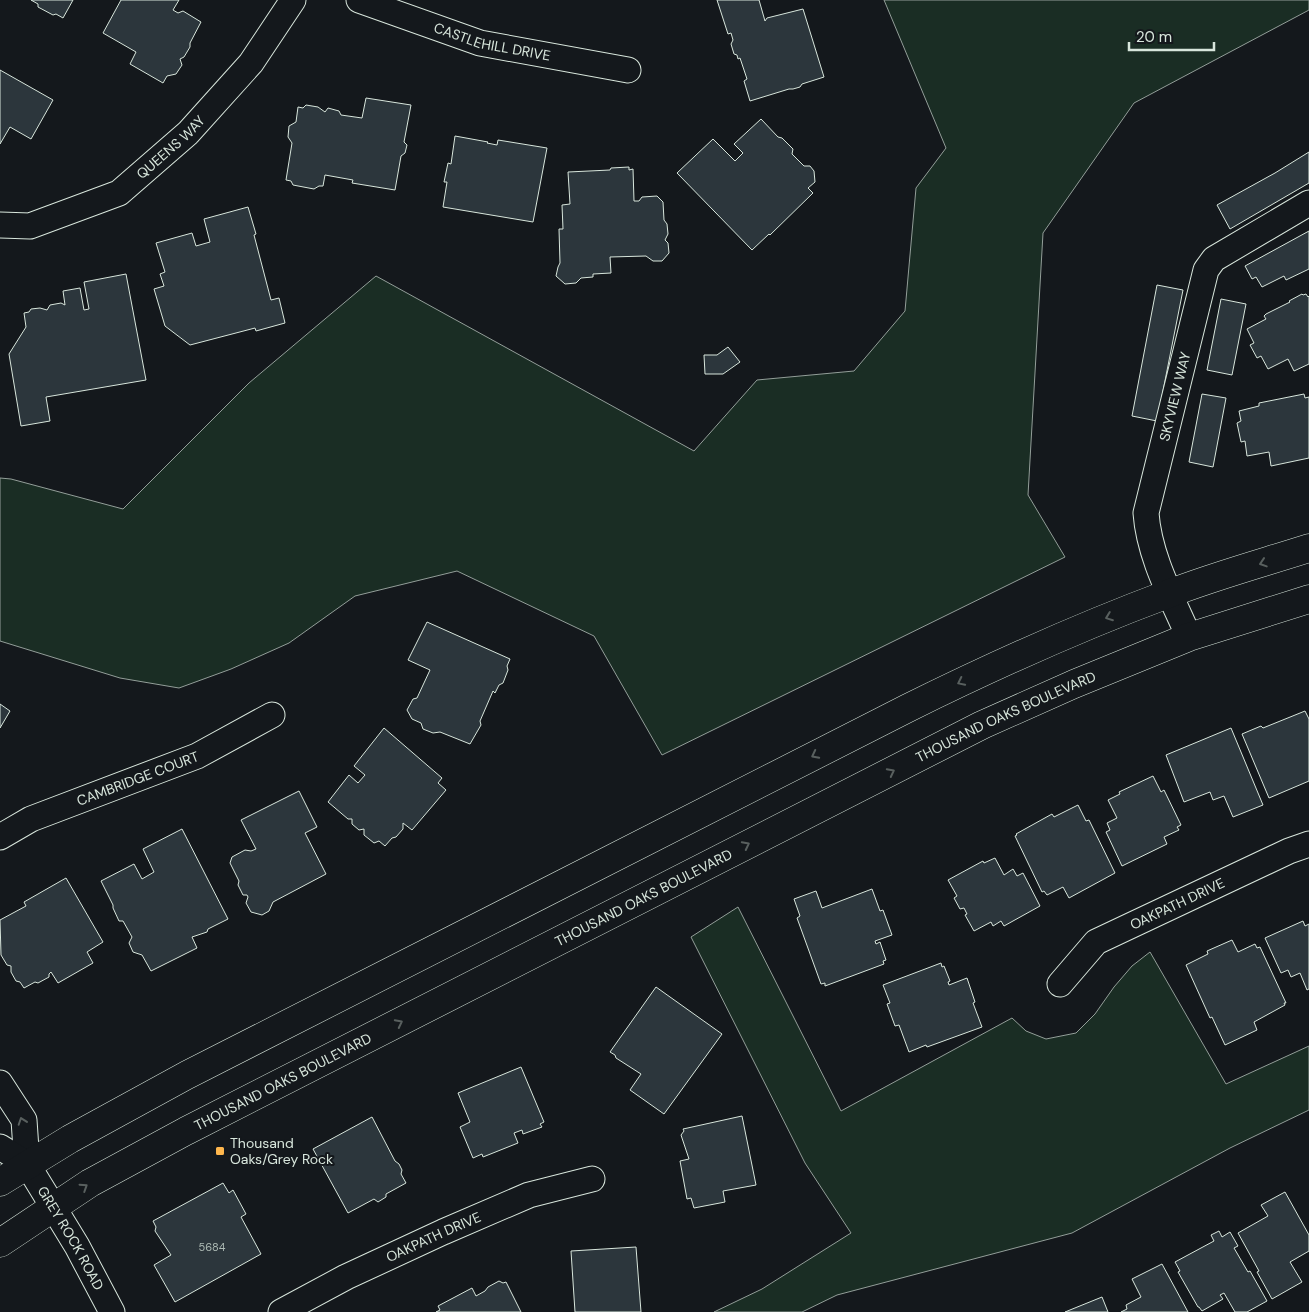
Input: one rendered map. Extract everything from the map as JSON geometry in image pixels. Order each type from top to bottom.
[{"type":"main road","points":[[0,1182],[27,1164],[187,1075],[993,666],[1170,593],[1309,548]]},
{"type":"main road","name":"THOUSAND OAKS BOULEVARD","points":[[0,1243],[90,1183],[195,1126],[982,725],[1074,684],[1189,637],[1309,599]]},
{"type":"street","name":"QUEENS WAY","points":[[0,225],[30,226],[119,193],[188,133],[250,63],[293,0]]},
{"type":"street","name":"CASTLEHILL DRIVE","points":[[359,0],[480,43],[628,70]]},
{"type":"street","name":"SKYVIEW WAY","points":[[1189,637],[1147,532],[1146,513],[1206,270],[1214,259],[1309,203]]},
{"type":"street","name":"CAMBRIDGE COURT","points":[[0,837],[31,818],[197,756],[272,715]]},
{"type":"street","name":"OAKPATH DRIVE","points":[[1060,984],[1096,942],[1289,851],[1309,844]]},
{"type":"street","name":"GREY ROCK ROAD","points":[[0,1082],[24,1120],[27,1164]]},
{"type":"street","name":"GREY ROCK ROAD","points":[[0,1147],[27,1164],[77,1246],[112,1312]]},
{"type":"street","name":"OAKPATH DRIVE","points":[[281,1312],[346,1277],[443,1232],[529,1196],[592,1179]]},
{"type":"green space","points":[[884,0],[1309,0],[1309,10],[1134,103],[1043,233],[1028,495],[1065,557],[662,755],[594,636],[457,571],[355,596],[289,643],[231,669],[179,688],[120,678],[0,641],[0,478],[11,479],[123,509],[249,383],[376,276],[694,451],[757,380],[854,371],[905,311],[916,188],[946,148]]},
{"type":"green space","points":[[738,907],[841,1111],[1012,1018],[1026,1031],[1046,1039],[1076,1033],[1095,1014],[1132,966],[1150,952],[1226,1084],[1309,1046],[1309,1110],[1230,1148],[1072,1233],[837,1295],[802,1312],[714,1312],[762,1289],[851,1233],[805,1163],[691,937]]},
{"type":"building","points":[[31,0],[73,0],[63,18],[38,7],[38,4]]},
{"type":"building","points":[[121,0],[179,0],[173,10],[178,13],[183,11],[201,22],[190,43],[190,47],[184,57],[180,59],[182,65],[176,74],[167,76],[163,83],[130,64],[136,52],[103,33]]},
{"type":"building","points":[[717,0],[759,0],[765,21],[767,18],[803,9],[824,77],[802,84],[800,87],[750,101],[744,81],[747,79],[740,58],[738,59],[737,55],[734,54],[731,44],[733,40],[731,33],[728,34]]},
{"type":"building","points":[[0,70],[53,100],[31,139],[10,127],[0,144]]},
{"type":"building","points":[[366,98],[411,105],[404,142],[407,145],[405,153],[401,156],[395,190],[352,183],[353,180],[325,175],[323,186],[314,189],[293,185],[291,181],[286,180],[292,143],[288,137],[289,126],[296,122],[298,107],[303,108],[306,105],[318,107],[325,112],[328,108],[339,111],[341,115],[362,118]]},
{"type":"building","points":[[761,119],[778,137],[782,138],[793,149],[792,154],[804,166],[810,166],[814,171],[815,182],[808,188],[813,193],[752,250],[677,173],[713,139],[735,161],[743,153],[734,144]]},
{"type":"building","points":[[455,136],[497,145],[498,140],[547,148],[533,222],[443,207],[447,182],[444,182],[448,163],[451,164]]},
{"type":"building","points":[[1309,152],[1309,183],[1230,229],[1217,205]]},
{"type":"building","points":[[629,167],[629,170],[633,169],[634,201],[639,201],[642,197],[657,196],[663,202],[664,220],[667,224],[668,234],[665,240],[668,243],[669,253],[662,261],[653,261],[646,256],[610,257],[611,273],[593,274],[593,277],[581,278],[576,283],[565,284],[556,276],[560,263],[559,229],[563,229],[562,205],[570,204],[568,172]]},
{"type":"building","points":[[248,207],[271,300],[279,298],[285,323],[256,331],[255,328],[190,345],[165,326],[154,289],[164,286],[160,274],[165,272],[156,243],[192,233],[196,246],[210,242],[204,219]]},
{"type":"building","points":[[1309,231],[1309,269],[1286,280],[1284,276],[1262,287],[1256,277],[1252,279],[1245,266]]},
{"type":"building","points":[[126,274],[146,380],[46,397],[50,421],[21,426],[9,354],[26,327],[24,313],[29,312],[31,309],[40,308],[47,310],[50,305],[61,303],[65,305],[63,291],[80,288],[84,310],[89,309],[84,282]]},
{"type":"building","points":[[1157,285],[1183,290],[1157,421],[1132,416]]},
{"type":"building","points":[[1302,294],[1309,296],[1309,364],[1294,371],[1288,359],[1268,369],[1261,356],[1257,358],[1250,345],[1254,343],[1247,329],[1266,319],[1264,316],[1266,314]]},
{"type":"building","points":[[1221,299],[1246,304],[1232,375],[1207,370]]},
{"type":"building","points":[[728,347],[740,362],[723,374],[705,374],[704,355],[717,355]]},
{"type":"building","points":[[1202,394],[1226,398],[1213,467],[1189,462]]},
{"type":"building","points":[[1304,394],[1305,398],[1309,397],[1309,458],[1271,466],[1269,452],[1247,456],[1245,441],[1241,442],[1237,423],[1241,421],[1239,411],[1259,406],[1259,403]]},
{"type":"building","points":[[427,622],[510,659],[503,683],[499,685],[495,693],[493,691],[480,721],[481,725],[470,744],[440,732],[433,733],[423,729],[421,723],[412,719],[407,710],[413,699],[417,698],[430,670],[408,660]]},
{"type":"building","points":[[0,704],[10,711],[0,728]]},
{"type":"building","points":[[1305,711],[1309,719],[1309,781],[1269,798],[1242,734],[1261,726],[1263,728]]},
{"type":"building","points":[[384,728],[442,778],[438,783],[446,790],[412,830],[403,823],[403,829],[385,846],[379,841],[374,843],[364,835],[364,829],[359,830],[352,824],[352,819],[348,819],[328,802],[349,775],[358,783],[365,775],[354,766]]},
{"type":"building","points":[[1231,728],[1263,805],[1233,817],[1224,796],[1213,800],[1210,792],[1184,802],[1166,755]]},
{"type":"building","points":[[1153,776],[1161,792],[1164,790],[1181,825],[1177,827],[1179,830],[1164,837],[1167,844],[1122,866],[1106,832],[1110,830],[1107,823],[1117,818],[1108,800],[1120,794],[1119,792]]},
{"type":"building","points":[[299,791],[317,827],[305,833],[326,874],[273,902],[269,911],[262,915],[251,912],[246,903],[248,897],[243,895],[238,885],[239,881],[230,863],[232,857],[245,850],[251,851],[256,849],[241,820]]},
{"type":"building","points":[[1078,805],[1086,821],[1089,820],[1115,873],[1069,898],[1063,887],[1047,895],[1044,891],[1042,892],[1015,836],[1052,814],[1054,817]]},
{"type":"building","points":[[182,829],[228,919],[208,929],[207,932],[192,937],[197,948],[151,971],[142,955],[133,952],[129,943],[132,937],[123,921],[119,921],[101,881],[134,864],[142,879],[154,872],[143,849]]},
{"type":"building","points":[[995,858],[1004,875],[1013,869],[1017,876],[1023,873],[1040,906],[1004,926],[1001,921],[993,926],[991,922],[974,931],[965,915],[967,914],[964,908],[960,909],[954,898],[957,896],[948,880],[983,861],[984,863]]},
{"type":"building","points":[[66,878],[103,942],[87,952],[93,963],[58,983],[51,972],[49,977],[24,988],[20,982],[16,981],[11,972],[11,966],[7,965],[1,955],[0,920],[26,906],[24,902]]},
{"type":"building","points":[[872,889],[880,911],[883,910],[892,935],[875,941],[876,944],[880,942],[886,960],[883,961],[884,964],[825,986],[825,983],[821,984],[797,918],[800,916],[794,899],[816,891],[822,908]]},
{"type":"building","points":[[1303,921],[1305,926],[1309,924],[1309,989],[1307,990],[1300,973],[1291,977],[1288,970],[1281,973],[1265,938]]},
{"type":"building","points":[[1232,940],[1238,952],[1255,944],[1257,948],[1260,947],[1286,1003],[1254,1022],[1257,1030],[1225,1045],[1212,1017],[1210,1018],[1186,965],[1208,954],[1207,951]]},
{"type":"building","points":[[941,963],[950,981],[948,982],[949,985],[967,978],[975,1002],[973,1003],[982,1027],[909,1052],[899,1025],[895,1026],[887,1004],[890,1003],[883,985]]},
{"type":"building","points":[[656,987],[722,1034],[664,1114],[630,1090],[641,1074],[610,1052]]},
{"type":"building","points":[[521,1067],[544,1122],[540,1124],[542,1127],[523,1134],[522,1130],[514,1133],[518,1143],[483,1157],[482,1154],[473,1158],[460,1127],[470,1122],[458,1093]]},
{"type":"building","points":[[742,1116],[756,1185],[723,1191],[725,1202],[694,1208],[691,1198],[687,1199],[680,1161],[689,1159],[681,1135],[684,1131],[683,1129]]},
{"type":"building","points":[[372,1117],[395,1161],[399,1164],[402,1170],[401,1174],[406,1183],[386,1194],[386,1197],[378,1202],[374,1199],[348,1213],[313,1149]]},
{"type":"building","points":[[223,1183],[229,1193],[233,1190],[246,1214],[241,1217],[261,1254],[175,1302],[154,1265],[171,1255],[155,1231],[156,1227],[153,1221]]},
{"type":"building","points":[[1285,1192],[1309,1235],[1309,1251],[1290,1262],[1302,1282],[1272,1299],[1238,1233],[1268,1216],[1261,1205]]},
{"type":"building","points":[[1219,1231],[1222,1237],[1230,1232],[1238,1246],[1234,1248],[1267,1301],[1247,1312],[1235,1312],[1224,1293],[1220,1295],[1223,1299],[1202,1311],[1178,1272],[1180,1271],[1175,1262],[1214,1241],[1211,1235]]},
{"type":"building","points":[[636,1247],[641,1312],[575,1312],[571,1251]]},
{"type":"building","points":[[1162,1264],[1188,1312],[1121,1312],[1127,1309],[1126,1305],[1141,1297],[1132,1279]]},
{"type":"building","points":[[499,1281],[506,1282],[521,1312],[436,1312],[440,1310],[438,1306],[472,1288],[476,1296]]},
{"type":"building","points":[[1102,1297],[1108,1312],[1065,1312]]},
{"type":"place","name":"Thousand Oaks/Grey Rock","points":[[220,1151]]}]
